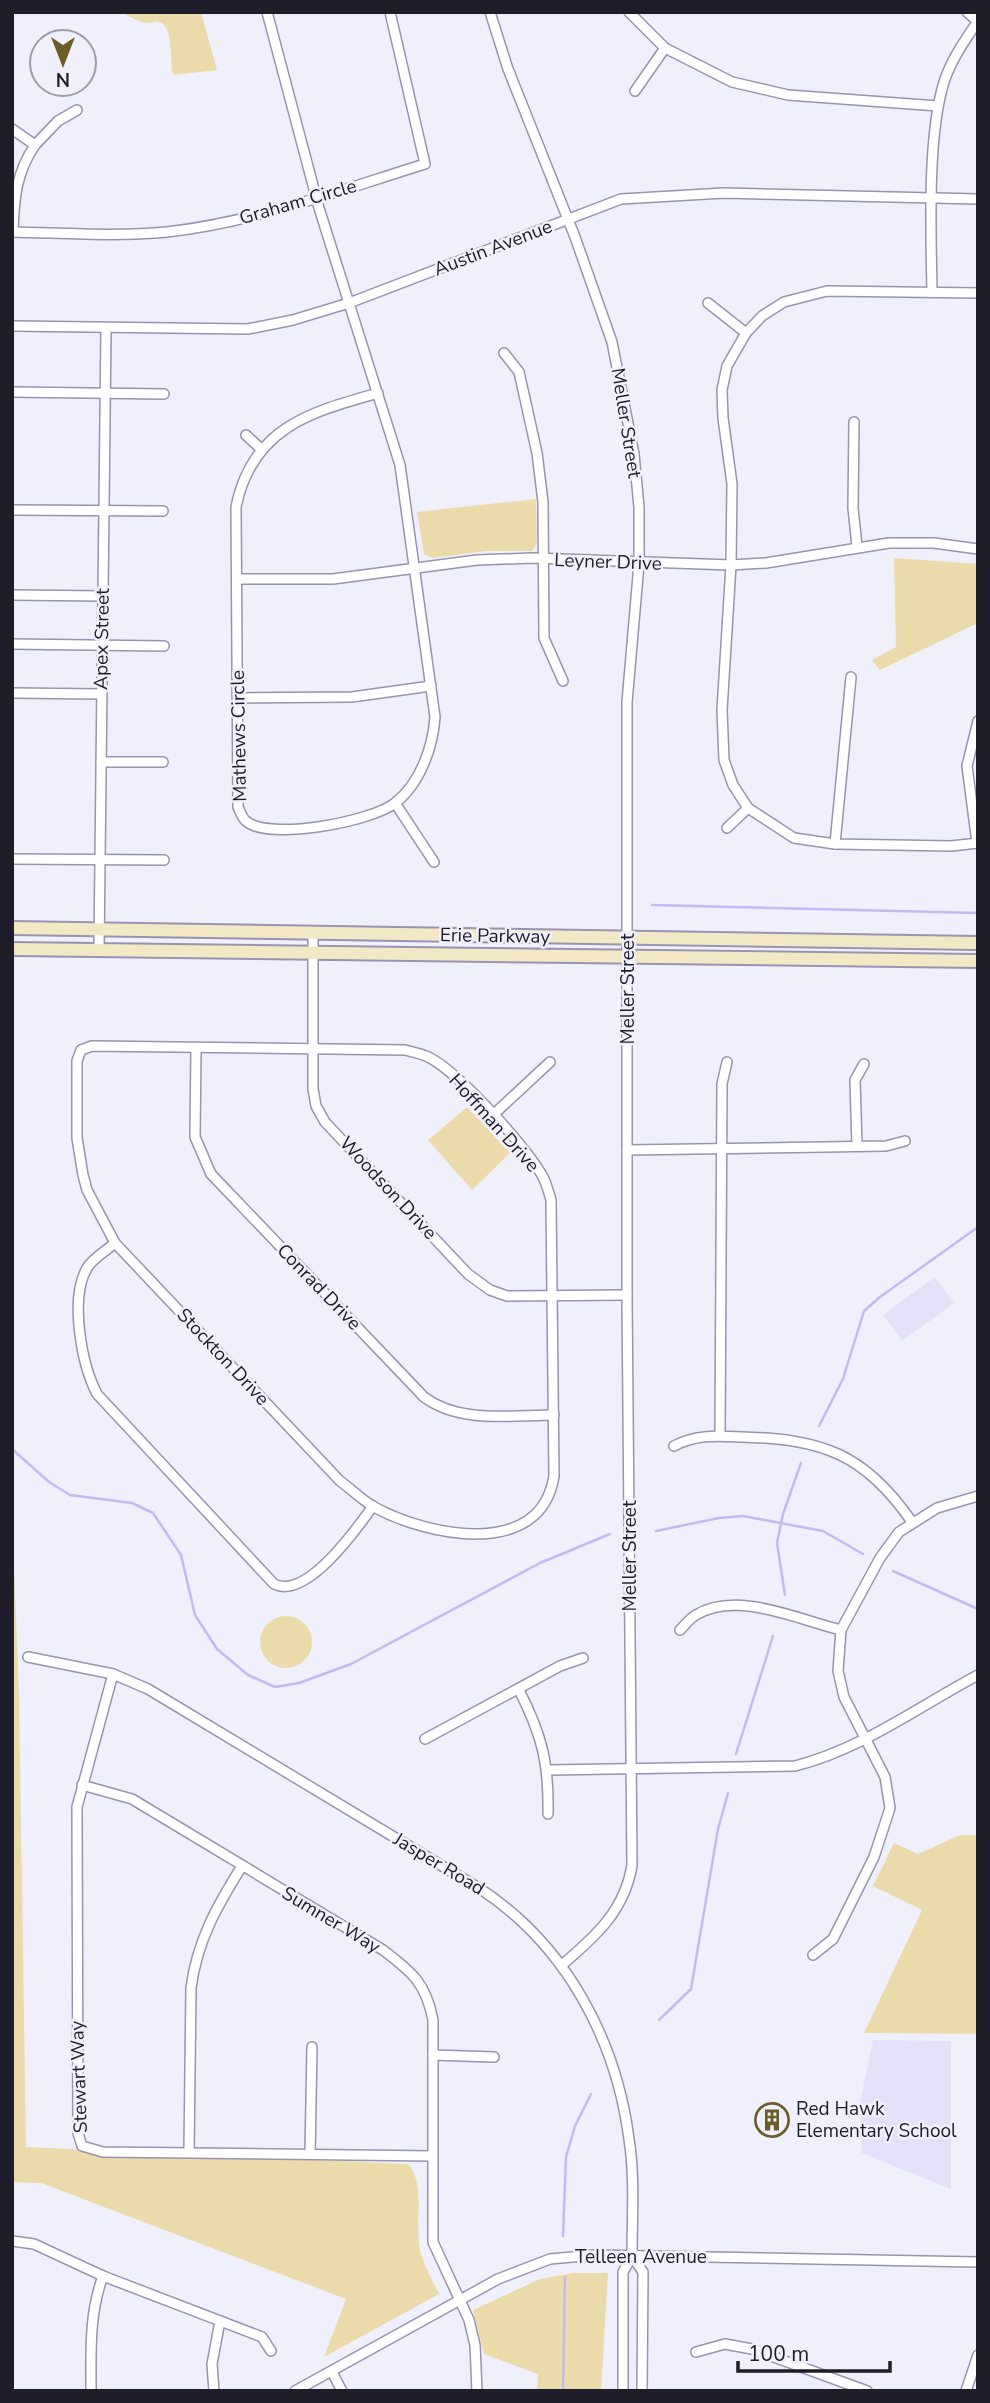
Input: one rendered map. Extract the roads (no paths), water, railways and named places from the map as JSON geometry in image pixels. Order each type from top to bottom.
[{"type":"main road","name":"Erie Parkway","points":[[12,928],[978,943]]},
{"type":"main road","name":"Erie Parkway","points":[[12,949],[978,961]]},
{"type":"street","name":"Mathews Circle","points":[[267,12],[316,198],[378,393],[400,465],[435,718],[433,741],[424,762],[396,803],[363,819],[333,827],[257,827],[244,820],[238,807],[236,507],[240,488],[261,450],[271,438],[304,417],[378,393]]},
{"type":"street","name":"Graham Circle","points":[[12,232],[166,232],[216,225],[425,164],[390,12]]},
{"type":"street","name":"Meller Street","points":[[490,12],[508,69],[568,219],[612,342],[634,454],[639,564],[627,702],[627,1295],[633,1844],[629,1884],[622,1902],[599,1933],[563,1964]]},
{"type":"street","points":[[629,12],[665,48],[732,82],[788,95],[937,106]]},
{"type":"street","points":[[932,292],[937,106],[953,60],[978,21],[967,12]]},
{"type":"street","points":[[635,91],[665,48]]},
{"type":"street","points":[[12,232],[13,196],[18,177],[35,145],[58,121],[77,110]]},
{"type":"street","points":[[12,129],[35,145]]},
{"type":"street","name":"Austin Avenue","points":[[12,327],[248,328],[293,320],[349,303],[621,199],[645,195],[724,193],[978,200]]},
{"type":"street","points":[[978,293],[827,291],[805,294],[784,302],[762,316],[746,333],[727,366],[722,390],[732,484],[731,565],[721,736],[724,760],[733,785],[748,808],[794,838],[835,845],[977,843],[967,766],[978,722]]},
{"type":"street","points":[[708,303],[746,333]]},
{"type":"street","name":"Apex Street","points":[[99,950],[106,328]]},
{"type":"street","points":[[504,354],[519,372],[530,415],[543,502],[544,638],[563,681]]},
{"type":"street","points":[[12,392],[164,394]]},
{"type":"street","points":[[854,422],[853,508],[857,546]]},
{"type":"street","points":[[246,435],[261,450]]},
{"type":"street","points":[[12,510],[163,511]]},
{"type":"street","name":"Leyner Drive","points":[[237,579],[333,579],[477,560],[544,559],[731,565],[766,563],[857,546],[934,543],[978,549]]},
{"type":"street","points":[[12,595],[103,596]]},
{"type":"street","points":[[12,644],[163,646]]},
{"type":"street","points":[[835,845],[851,677]]},
{"type":"street","points":[[238,698],[352,697],[430,686]]},
{"type":"street","points":[[12,693],[102,694]]},
{"type":"street","points":[[101,762],[163,762]]},
{"type":"street","points":[[396,803],[434,862]]},
{"type":"street","points":[[727,828],[748,808]]},
{"type":"street","points":[[12,859],[163,860]]},
{"type":"street","name":"Woodson Drive","points":[[313,933],[313,1089],[316,1106],[325,1122],[468,1274],[490,1290],[507,1296],[627,1295]]},
{"type":"street","name":"Hoffman Drive","points":[[81,1050],[92,1046],[405,1050],[426,1056],[445,1068],[493,1115],[533,1161],[544,1179],[551,1200],[554,1476],[544,1509],[532,1520],[516,1528]]},
{"type":"street","name":"Conrad Drive","points":[[195,1048],[195,1137],[211,1174],[424,1397],[446,1410],[467,1415],[554,1415]]},
{"type":"street","name":"Stockton Drive","points":[[81,1050],[77,1061],[78,1147],[87,1190],[115,1243],[340,1480],[373,1506],[437,1530],[488,1533],[516,1528]]},
{"type":"street","points":[[493,1115],[550,1062]]},
{"type":"street","points":[[720,1436],[722,1084],[727,1062]]},
{"type":"street","points":[[857,1146],[855,1080],[864,1064]]},
{"type":"street","points":[[627,1150],[886,1146],[905,1141]]},
{"type":"street","points":[[115,1243],[89,1265],[80,1289],[80,1340],[87,1376],[97,1394],[274,1584],[288,1588],[302,1583],[351,1538],[373,1506]]},
{"type":"street","points":[[674,1446],[690,1437],[720,1436],[796,1440],[829,1449],[875,1477],[912,1522]]},
{"type":"street","points":[[813,1955],[833,1939],[874,1857],[890,1808],[886,1777],[844,1697],[838,1671],[841,1630],[880,1558],[899,1532],[937,1508],[978,1496]]},
{"type":"street","points":[[680,1630],[695,1615],[734,1606],[841,1630]]},
{"type":"street","name":"Jasper Road","points":[[28,1657],[113,1674],[184,1709],[482,1890],[528,1925],[563,1964],[604,2043],[618,2085],[629,2139],[632,2256]]},
{"type":"street","points":[[425,1739],[560,1666],[583,1658]]},
{"type":"street","points":[[82,1785],[113,1674]]},
{"type":"street","points":[[549,1770],[795,1766],[822,1759],[866,1738],[977,1677]]},
{"type":"street","points":[[519,1690],[539,1731],[549,1770],[548,1814]]},
{"type":"street","name":"Sumner Way","points":[[82,1785],[132,1799],[383,1951],[413,1973],[429,1997],[433,2020],[433,2242],[460,2301],[475,2345],[477,2391]]},
{"type":"street","name":"Stewart Way","points":[[82,1785],[77,1807],[78,2133],[82,2146],[103,2152],[432,2156]]},
{"type":"street","points":[[189,2152],[191,1988],[194,1964],[208,1924],[242,1866]]},
{"type":"street","points":[[310,2154],[312,2048]]},
{"type":"street","points":[[433,2055],[494,2057]]},
{"type":"street","points":[[12,2241],[34,2244],[103,2276],[262,2337],[271,2351]]},
{"type":"street","name":"Telleen Avenue","points":[[295,2391],[508,2274],[550,2259],[583,2255],[978,2262]]},
{"type":"street","points":[[623,2391],[623,2272],[632,2256],[643,2272],[642,2391]]},
{"type":"street","points":[[91,2391],[91,2329],[95,2298],[103,2276]]},
{"type":"street","points":[[214,2391],[212,2364],[220,2321]]},
{"type":"street","points":[[696,2351],[725,2344],[752,2349],[867,2391]]},
{"type":"street","points":[[966,2391],[978,2355]]},
{"type":"street","points":[[332,2372],[342,2391]]},
{"type":"waterway","points":[[652,905],[978,913]]},
{"type":"waterway","points":[[819,1426],[843,1379],[864,1311],[978,1227]]},
{"type":"waterway","points":[[12,1449],[49,1482],[70,1495],[132,1503],[153,1513],[181,1555],[195,1615],[217,1649],[248,1675],[275,1687],[299,1683],[351,1664],[540,1563],[610,1534]]},
{"type":"waterway","points":[[785,1595],[777,1543],[783,1514],[801,1463]]},
{"type":"waterway","points":[[656,1531],[719,1518],[743,1516],[823,1531],[863,1554]]},
{"type":"waterway","points":[[893,1571],[978,1609]]},
{"type":"waterway","points":[[736,1754],[773,1636]]},
{"type":"waterway","points":[[659,2020],[691,1989],[718,1829],[728,1793]]},
{"type":"waterway","points":[[563,2236],[566,2157],[575,2126],[591,2094]]},
{"type":"waterway","points":[[563,2391],[565,2277]]},
{"type":"place","name":"Red Hawk Elementary School","points":[[772,2120]]}]
